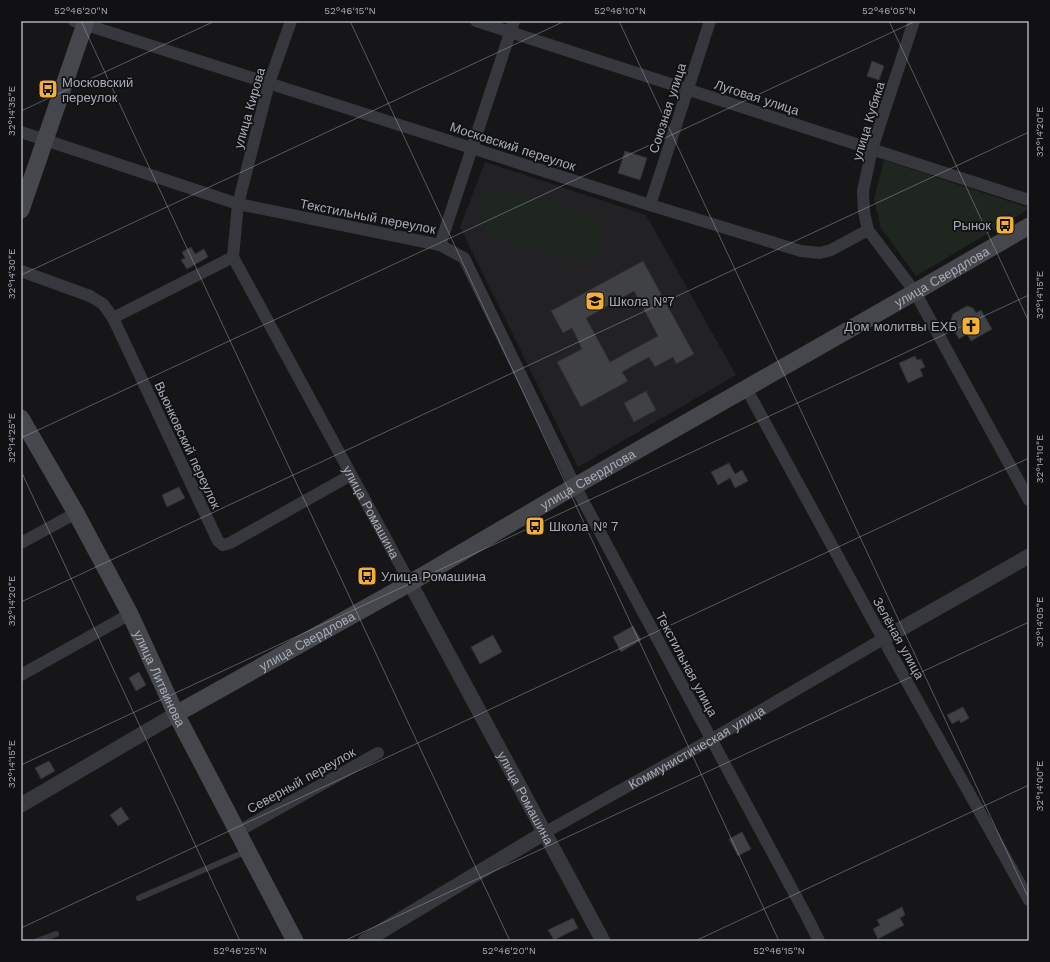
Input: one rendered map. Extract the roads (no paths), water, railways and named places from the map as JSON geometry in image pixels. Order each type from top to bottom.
[{"type":"main road","points":[[21,210],[45,140],[81,22]]},
{"type":"main road","name":"улица Свердлова","points":[[176,714],[410,583],[575,486],[1029,226]]},
{"type":"main road","name":"улица Литвинова","points":[[21,418],[76,513],[130,614],[176,714],[295,941]]},
{"type":"street","name":"улица Кирова","points":[[238,204],[269,83],[292,21]]},
{"type":"street","name":"Луговая улица","points":[[476,21],[512,27],[688,89],[1029,200]]},
{"type":"street","name":"Союзная улица","points":[[650,205],[710,21]]},
{"type":"street","name":"улица Кубяка","points":[[868,230],[864,212],[863,191],[872,149],[914,21]]},
{"type":"street","name":"Московский переулок","points":[[81,22],[650,205],[801,251],[820,252],[831,250],[868,230]]},
{"type":"street","points":[[440,245],[512,27]]},
{"type":"street","name":"Текстильный переулок","points":[[21,132],[238,204],[440,245],[464,258],[575,486]]},
{"type":"street","points":[[113,318],[233,257],[238,204]]},
{"type":"street","points":[[868,230],[915,292],[1029,500]]},
{"type":"street","name":"улица Ромашина","points":[[233,257],[603,941]]},
{"type":"street","name":"Вьюнковский переулок","points":[[21,271],[90,296],[103,304],[113,318],[218,541],[223,545],[230,543],[351,475]]},
{"type":"street","name":"Зелёная улица","points":[[746,388],[883,639],[1029,900]]},
{"type":"street","name":"Текстильная улица","points":[[575,486],[819,941]]},
{"type":"street","points":[[21,543],[76,513]]},
{"type":"street","name":"Коммунистическая улица","points":[[365,941],[544,833],[712,739],[1029,556]]},
{"type":"street","points":[[21,674],[130,614]]},
{"type":"street","name":"улица Свердлова","points":[[21,805],[176,714]]},
{"type":"street","name":"Северный переулок","points":[[237,832],[378,753]]},
{"type":"lane","points":[[139,898],[247,851]]},
{"type":"lane","points":[[37,941],[56,934]]},
{"type":"place","name":"Московский переулок","points":[[48,89]]},
{"type":"place","name":"Рынок","points":[[1005,225]]},
{"type":"place","name":"Школа №7","points":[[595,301]]},
{"type":"place","name":"Дом молитвы ЕХБ","points":[[971,326]]},
{"type":"place","name":"Школа № 7","points":[[535,526]]},
{"type":"place","name":"Улица Ромашина","points":[[367,576]]}]
